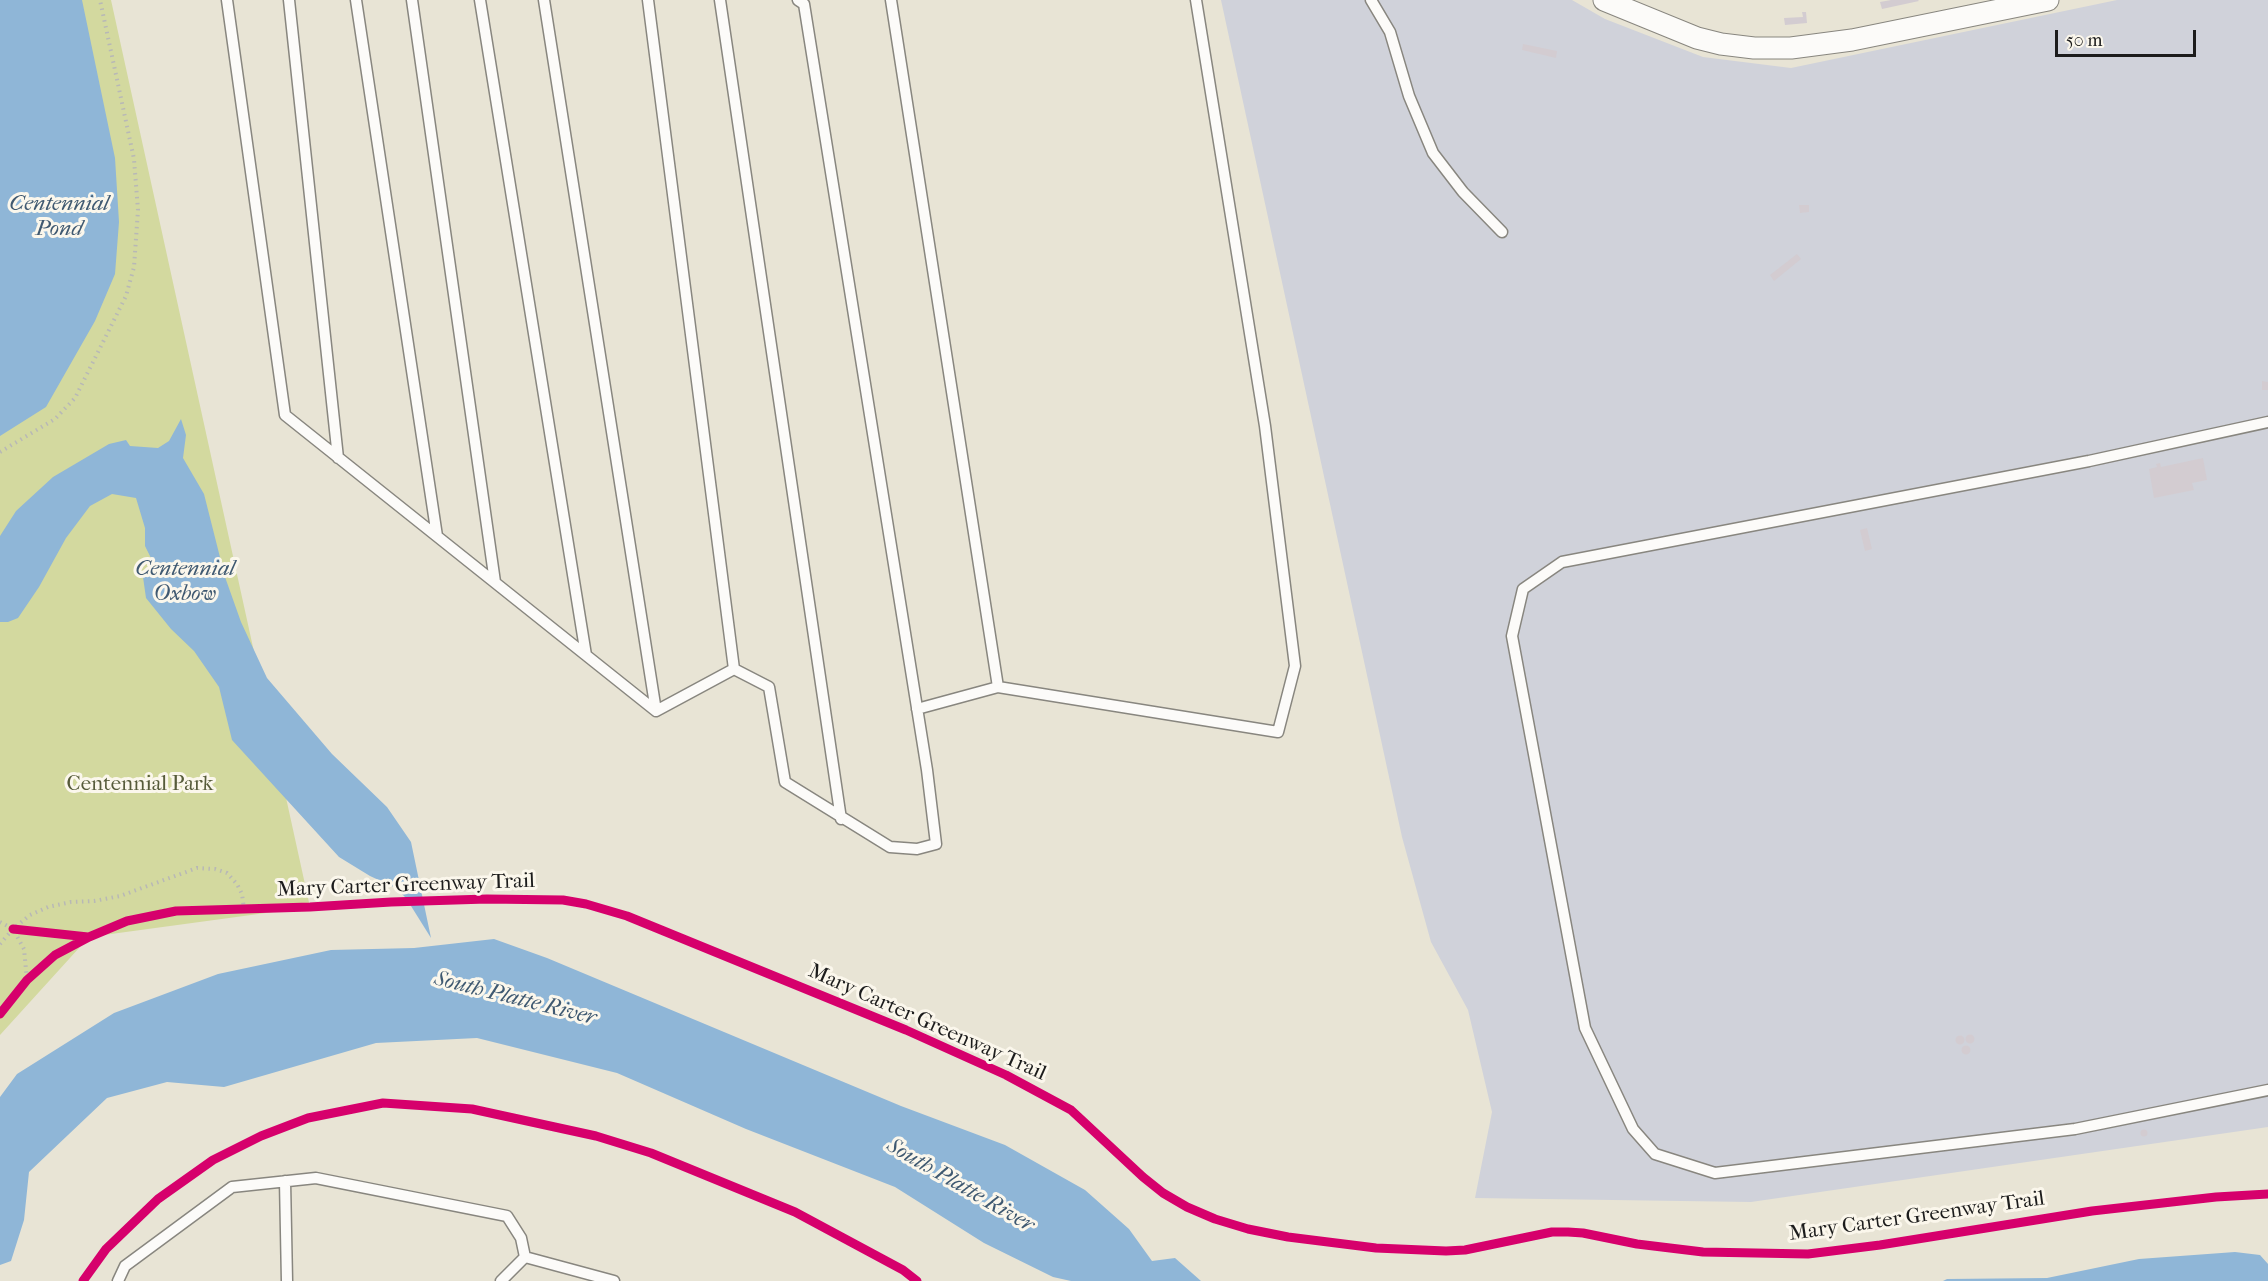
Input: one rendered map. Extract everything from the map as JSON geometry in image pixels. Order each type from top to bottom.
[{"type":"street","points":[[1604,0],[1697,39],[1732,45],[1791,48],[1852,40],[2048,0]]},
{"type":"lane","points":[[226,0],[285,415],[656,711]]},
{"type":"lane","points":[[289,0],[338,458]]},
{"type":"lane","points":[[357,0],[437,536]]},
{"type":"lane","points":[[412,0],[495,582]]},
{"type":"lane","points":[[480,0],[586,655]]},
{"type":"lane","points":[[544,0],[656,711]]},
{"type":"lane","points":[[648,0],[734,669]]},
{"type":"lane","points":[[720,0],[842,819]]},
{"type":"lane","points":[[734,669],[769,687],[785,782],[890,847],[917,849],[936,844],[917,709],[804,4],[798,0]]},
{"type":"lane","points":[[891,0],[998,687]]},
{"type":"lane","points":[[917,709],[998,687],[1278,732],[1295,666],[1265,426],[1196,0]]},
{"type":"lane","points":[[1371,0],[1390,33],[1409,96],[1433,153],[1463,192],[1502,232]]},
{"type":"lane","points":[[2268,422],[2089,461],[1562,562],[1523,589],[1512,636],[1585,1028],[1634,1129],[1655,1154],[1715,1173],[2075,1129],[2268,1090]]},
{"type":"lane","points":[[656,711],[734,669]]},
{"type":"lane","points":[[118,1281],[125,1266],[232,1187],[316,1178],[507,1216],[521,1238],[525,1257]]},
{"type":"lane","points":[[285,1181],[287,1281]]},
{"type":"lane","points":[[501,1281],[525,1257]]},
{"type":"lane","points":[[525,1257],[614,1281]]},
{"type":"path","points":[[0,452],[55,419],[75,398],[126,296],[134,267],[138,210],[134,159],[100,0]]},
{"type":"path","points":[[0,944],[30,915],[48,907],[120,896],[197,867],[228,873],[242,894],[244,909]]},
{"type":"path","points":[[0,922],[13,929],[25,931]]},
{"type":"path","points":[[13,929],[24,949],[31,977],[20,989]]},
{"type":"shaded area","points":[[1221,0],[1572,0],[1605,19],[1703,57],[1791,68],[2117,0],[2268,0],[2268,1127],[1751,1202],[1475,1198],[1492,1112],[1468,1010],[1431,942],[1402,837]]},
{"type":"green space","name":"Centennial Park","points":[[0,0],[111,0],[310,907],[89,937],[0,1035]]},
{"type":"water","name":"Centennial Pond","points":[[0,0],[82,0],[115,158],[119,222],[115,274],[95,321],[46,407],[0,436]]},
{"type":"water","name":"Centennial Oxbow","points":[[181,419],[186,435],[183,458],[204,494],[225,577],[241,622],[267,678],[332,754],[387,807],[411,842],[431,938],[406,898],[396,888],[370,876],[339,857],[232,740],[219,687],[194,651],[171,629],[146,598],[143,577],[152,560],[145,546],[145,528],[136,498],[112,494],[90,506],[66,538],[39,587],[18,618],[0,622],[0,536],[16,511],[53,477],[109,444],[126,440],[130,446],[158,448],[169,441]]},
{"type":"water","name":"South Platte River","points":[[494,939],[547,958],[901,1106],[1005,1145],[1085,1190],[1129,1229],[1152,1261],[1175,1258],[1201,1281],[1071,1281],[1053,1277],[984,1243],[895,1187],[746,1129],[617,1073],[477,1038],[376,1043],[224,1087],[167,1082],[107,1098],[29,1172],[24,1220],[11,1261],[0,1265],[0,1097],[17,1074],[114,1013],[218,974],[331,950],[414,948]]},
{"type":"water","points":[[2235,1252],[2260,1255],[2268,1264],[2268,1281],[1943,1281],[1947,1279],[2047,1278],[2139,1259]]},
{"type":"building","points":[[1919,1],[1882,9],[1880,2]]},
{"type":"building","points":[[1802,12],[1806,12],[1807,23],[1785,25],[1784,18],[1803,17]]},
{"type":"building","points":[[1523,44],[1557,51],[1556,58],[1522,50]]},
{"type":"building","points":[[1799,205],[1809,205],[1809,212],[1800,213]]},
{"type":"building","points":[[1797,254],[1801,259],[1774,281],[1770,275]]},
{"type":"building","points":[[2262,381],[2268,382],[2268,390],[2262,390]]},
{"type":"building","points":[[2203,458],[2207,480],[2192,483],[2194,490],[2154,498],[2149,469],[2157,467],[2156,464],[2160,463],[2161,467]]},
{"type":"building","points":[[1867,528],[1872,549],[1865,551],[1860,530]]},
{"type":"building","points":[[1960,1035],[1965,1040],[1960,1045],[1955,1040]]},
{"type":"building","points":[[1970,1035],[1974,1039],[1970,1043],[1966,1039]]},
{"type":"building","points":[[1966,1045],[1971,1050],[1966,1055],[1961,1050]]},
{"type":"building","points":[[2144,1130],[2147,1133],[2144,1136],[2141,1133]]},
{"type":"cycle path","name":"Mary Carter Greenway Trail","points":[[0,1014],[27,980],[55,955],[127,921],[176,911],[487,899],[563,900],[627,916],[906,1030],[1006,1075],[1071,1110],[1143,1177],[1163,1193],[1187,1207],[1248,1229],[1288,1237],[1376,1248],[1446,1251],[1465,1250],[1552,1232],[1568,1232],[1703,1252],[1808,1254],[1880,1245],[2092,1211],[2216,1197],[2268,1194]]},
{"type":"cycle path","points":[[13,929],[88,937]]},
{"type":"cycle path","points":[[83,1281],[106,1249],[158,1199],[213,1160],[261,1136],[308,1118],[383,1103],[472,1109],[596,1136],[651,1153],[795,1212],[903,1270],[917,1281]]}]
